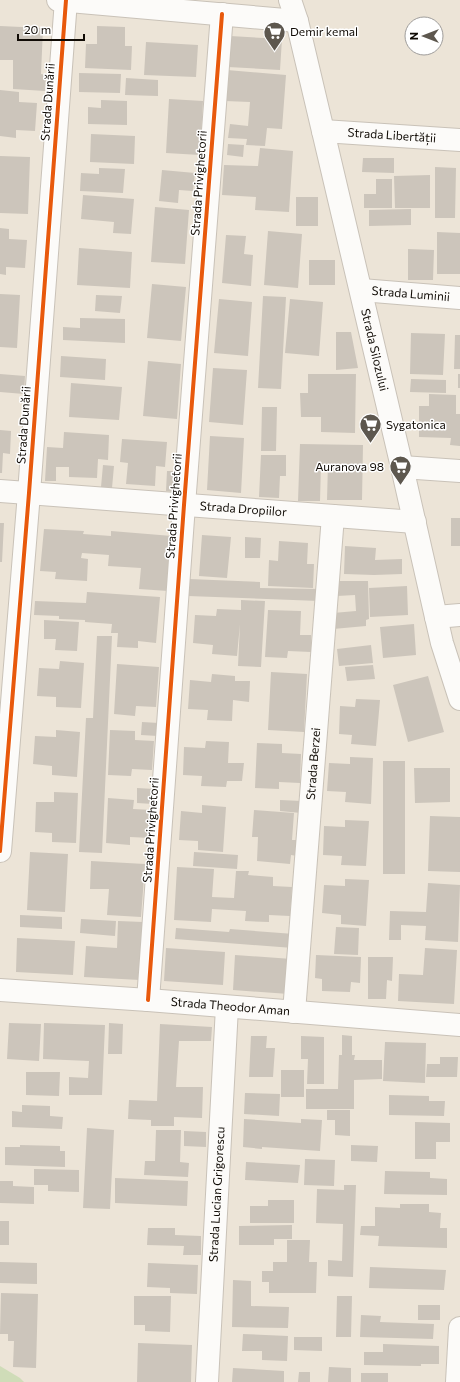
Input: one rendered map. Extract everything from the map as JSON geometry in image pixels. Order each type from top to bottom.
[{"type":"street","points":[[63,0],[297,21]]},
{"type":"street","name":"Strada Dunării","points":[[0,851],[29,493],[63,0]]},
{"type":"street","name":"Strada Silozului","points":[[290,0],[297,21],[361,290],[442,643],[460,699]]},
{"type":"street","name":"Strada Privighetorii","points":[[148,1000],[222,14]]},
{"type":"street","name":"Strada Libertății","points":[[323,131],[460,140]]},
{"type":"street","name":"Strada Luminii","points":[[361,290],[460,298]]},
{"type":"street","points":[[402,467],[460,471]]},
{"type":"street","name":"Strada Dropiilor","points":[[0,491],[415,522]]},
{"type":"street","name":"Strada Berzei","points":[[294,1012],[333,516]]},
{"type":"street","points":[[436,617],[460,614]]},
{"type":"street","name":"Strada Theodor Aman","points":[[0,990],[148,1000],[460,1025]]},
{"type":"street","name":"Strada Lucian Grigorescu","points":[[207,1382],[227,1007]]},
{"type":"street","points":[[457,1382],[460,1328]]},
{"type":"green space","points":[[0,1366],[20,1378],[24,1382],[0,1382]]},
{"type":"building","points":[[0,26],[43,28],[41,74],[46,75],[45,91],[13,89],[13,60],[0,60]]},
{"type":"building","points":[[97,26],[125,27],[125,46],[132,46],[131,70],[85,68],[86,44],[97,44]]},
{"type":"building","points":[[230,36],[282,39],[280,70],[228,67]]},
{"type":"building","points":[[146,42],[198,45],[196,77],[144,75]]},
{"type":"building","points":[[227,70],[286,75],[282,129],[267,128],[265,146],[246,145],[247,139],[228,138],[230,124],[248,126],[250,102],[225,101]]},
{"type":"building","points":[[79,73],[121,74],[120,93],[79,92]]},
{"type":"building","points":[[126,78],[158,80],[158,96],[125,95]]},
{"type":"building","points":[[0,90],[19,92],[19,102],[37,103],[35,131],[16,130],[16,138],[0,136]]},
{"type":"building","points":[[169,99],[203,101],[200,155],[166,153]]},
{"type":"building","points":[[101,100],[127,101],[127,125],[88,124],[88,107],[101,108]]},
{"type":"building","points":[[91,134],[135,136],[134,164],[90,162]]},
{"type":"building","points":[[228,144],[244,145],[243,157],[227,155]]},
{"type":"building","points":[[260,148],[293,151],[289,212],[255,210],[256,197],[222,195],[224,165],[258,166]]},
{"type":"building","points":[[0,156],[30,157],[28,214],[0,213]]},
{"type":"building","points":[[363,158],[394,158],[394,173],[362,172]]},
{"type":"building","points":[[435,167],[456,168],[455,218],[435,218]]},
{"type":"building","points":[[99,168],[125,169],[123,193],[80,191],[81,173],[99,174]]},
{"type":"building","points":[[162,170],[195,173],[193,191],[179,190],[178,203],[159,201]]},
{"type":"building","points":[[430,175],[430,208],[395,208],[394,176]]},
{"type":"building","points":[[376,179],[392,179],[392,208],[364,208],[364,194],[376,194]]},
{"type":"building","points":[[83,195],[134,199],[131,234],[113,233],[114,222],[81,219]]},
{"type":"building","points":[[296,197],[318,197],[318,226],[296,226]]},
{"type":"building","points":[[155,207],[189,210],[185,264],[151,262]]},
{"type":"building","points":[[411,209],[411,225],[369,226],[369,210]]},
{"type":"building","points":[[0,228],[9,229],[9,239],[27,240],[25,268],[6,267],[6,275],[0,274]]},
{"type":"building","points":[[268,231],[302,234],[298,288],[264,285]]},
{"type":"building","points":[[437,232],[460,233],[460,274],[437,274]]},
{"type":"building","points":[[226,235],[246,236],[244,254],[253,255],[251,286],[222,283]]},
{"type":"building","points":[[79,248],[132,252],[130,288],[77,285]]},
{"type":"building","points":[[408,249],[434,250],[433,280],[408,280]]},
{"type":"building","points":[[309,260],[335,260],[335,285],[309,285]]},
{"type":"building","points":[[152,284],[186,287],[181,341],[147,338]]},
{"type":"building","points":[[0,294],[20,295],[17,348],[0,347]]},
{"type":"building","points":[[96,295],[122,296],[120,313],[95,311]]},
{"type":"building","points":[[263,296],[286,297],[281,389],[258,388]]},
{"type":"building","points":[[219,299],[252,302],[248,356],[214,353]]},
{"type":"building","points":[[290,299],[323,302],[319,356],[285,353]]},
{"type":"building","points":[[80,318],[125,319],[125,343],[63,340],[63,327],[80,328]]},
{"type":"building","points":[[336,332],[351,332],[358,368],[336,370]]},
{"type":"building","points":[[411,333],[445,334],[443,375],[410,374]]},
{"type":"building","points":[[455,335],[460,335],[460,369],[454,369]]},
{"type":"building","points":[[61,356],[106,359],[105,380],[60,377]]},
{"type":"building","points":[[148,361],[181,364],[177,419],[143,416]]},
{"type":"building","points":[[213,368],[247,370],[243,425],[209,422]]},
{"type":"building","points":[[0,374],[25,376],[24,394],[0,392]]},
{"type":"building","points":[[308,374],[356,374],[355,433],[321,432],[321,417],[301,417],[300,393],[308,393]]},
{"type":"building","points":[[458,374],[460,374],[460,388],[458,388]]},
{"type":"building","points":[[411,379],[446,380],[446,393],[410,392]]},
{"type":"building","points":[[71,383],[122,387],[119,420],[69,417]]},
{"type":"building","points":[[429,394],[456,395],[456,414],[460,414],[460,446],[450,445],[451,438],[419,437],[419,406],[429,406]]},
{"type":"building","points":[[262,407],[277,407],[276,451],[261,451]]},
{"type":"building","points":[[0,430],[11,431],[10,454],[3,453],[2,473],[0,473]]},
{"type":"building","points":[[64,432],[109,435],[108,460],[98,459],[97,478],[69,477],[69,467],[56,467],[56,481],[45,481],[47,447],[63,448]]},
{"type":"building","points":[[210,436],[244,438],[241,493],[207,490]]},
{"type":"building","points":[[122,439],[167,442],[165,467],[156,466],[155,486],[126,484],[128,463],[120,462]]},
{"type":"building","points":[[300,444],[363,445],[362,500],[327,500],[328,464],[321,464],[320,501],[298,501]]},
{"type":"building","points":[[261,455],[286,455],[286,476],[280,476],[279,498],[259,497]]},
{"type":"building","points":[[103,465],[114,466],[112,488],[101,487]]},
{"type":"building","points":[[167,471],[177,471],[176,492],[166,491]]},
{"type":"building","points":[[451,518],[460,518],[460,546],[451,546]]},
{"type":"building","points":[[0,523],[4,523],[2,562],[0,562]]},
{"type":"building","points":[[44,529],[84,531],[83,534],[111,536],[111,531],[172,536],[168,591],[139,589],[141,568],[108,566],[109,555],[82,553],[81,558],[88,559],[87,581],[55,579],[56,572],[40,571]]},
{"type":"building","points":[[202,535],[231,537],[227,578],[199,576]]},
{"type":"building","points":[[245,537],[261,538],[260,558],[245,558]]},
{"type":"building","points":[[279,541],[308,543],[307,564],[314,564],[313,588],[268,586],[269,560],[278,561]]},
{"type":"building","points":[[345,546],[376,548],[375,560],[402,559],[402,574],[344,574]]},
{"type":"building","points":[[189,579],[260,582],[260,588],[320,589],[319,601],[188,596]]},
{"type":"building","points":[[336,581],[368,581],[369,619],[366,620],[366,626],[333,629],[333,613],[356,611],[355,595],[337,596]]},
{"type":"building","points":[[407,586],[408,615],[370,617],[369,588]]},
{"type":"building","points":[[87,592],[160,597],[156,643],[138,641],[138,648],[117,647],[118,633],[111,633],[112,624],[85,622],[85,620],[59,619],[59,616],[34,615],[35,601],[86,603]]},
{"type":"building","points":[[241,600],[265,601],[261,667],[238,666],[240,624],[237,656],[212,654],[213,645],[193,643],[195,615],[216,616],[217,609],[241,610]]},
{"type":"building","points":[[268,610],[301,611],[300,635],[311,635],[311,652],[288,651],[287,658],[265,657]]},
{"type":"building","points":[[44,620],[79,622],[77,651],[55,650],[56,639],[44,639]]},
{"type":"building","points":[[414,624],[416,655],[383,658],[380,627]]},
{"type":"building","points":[[97,636],[112,636],[102,853],[79,852],[86,718],[93,718]]},
{"type":"building","points":[[371,645],[373,663],[339,666],[337,649]]},
{"type":"building","points":[[60,661],[84,663],[81,708],[56,707],[56,697],[37,696],[39,668],[59,669]]},
{"type":"building","points":[[117,664],[159,667],[156,707],[136,706],[135,716],[114,714]]},
{"type":"building","points":[[373,665],[375,679],[347,681],[345,667]]},
{"type":"building","points":[[271,672],[307,674],[304,732],[268,730]]},
{"type":"building","points":[[212,674],[235,676],[235,681],[250,681],[249,702],[233,700],[232,721],[207,720],[208,710],[188,709],[190,680],[211,682]]},
{"type":"building","points":[[428,676],[444,732],[408,742],[393,685]]},
{"type":"building","points":[[356,699],[380,700],[376,746],[351,744],[352,735],[339,734],[340,706],[355,707]]},
{"type":"building","points":[[142,722],[159,723],[158,736],[141,735]]},
{"type":"building","points":[[56,730],[80,732],[77,777],[52,775],[52,766],[33,764],[35,736],[56,737]]},
{"type":"building","points":[[110,730],[135,731],[135,740],[154,741],[152,770],[132,769],[131,776],[108,775]]},
{"type":"building","points":[[206,741],[229,742],[228,763],[244,763],[242,781],[227,781],[226,787],[201,786],[202,776],[183,775],[184,747],[205,748]]},
{"type":"building","points":[[257,743],[282,744],[282,753],[301,754],[300,783],[279,782],[279,789],[255,788]]},
{"type":"building","points":[[350,757],[373,758],[371,804],[345,802],[346,792],[327,791],[329,763],[350,764]]},
{"type":"building","points":[[383,761],[405,761],[405,874],[383,874]]},
{"type":"building","points":[[414,768],[450,768],[450,802],[415,803]]},
{"type":"building","points":[[137,788],[154,789],[153,804],[137,803]]},
{"type":"building","points":[[54,792],[78,793],[76,843],[52,842],[52,833],[35,832],[36,802],[54,802]]},
{"type":"building","points":[[108,798],[134,800],[133,809],[152,810],[151,838],[130,837],[130,845],[106,843]]},
{"type":"building","points":[[280,800],[302,801],[301,813],[280,811]]},
{"type":"building","points":[[202,805],[226,807],[223,852],[198,850],[198,841],[179,840],[181,811],[202,813]]},
{"type":"building","points":[[254,810],[294,813],[292,840],[298,840],[297,856],[291,855],[290,864],[257,861],[258,837],[252,837]]},
{"type":"building","points":[[430,816],[460,817],[460,872],[428,871]]},
{"type":"building","points":[[345,820],[369,821],[366,866],[341,865],[342,856],[323,855],[324,826],[345,827]]},
{"type":"building","points":[[30,852],[68,854],[65,912],[27,910]]},
{"type":"building","points":[[194,852],[238,855],[237,869],[193,866]]},
{"type":"building","points":[[91,861],[145,864],[141,917],[107,915],[109,889],[90,889]]},
{"type":"building","points":[[177,867],[214,869],[212,897],[234,898],[236,871],[249,871],[248,875],[273,877],[273,886],[292,887],[290,916],[269,915],[269,922],[245,921],[246,911],[212,909],[211,922],[174,920]]},
{"type":"building","points":[[345,879],[369,880],[366,926],[341,924],[341,915],[322,913],[324,885],[345,886]]},
{"type":"building","points":[[428,883],[460,885],[458,942],[425,940],[426,926],[401,925],[401,940],[389,940],[390,911],[426,912]]},
{"type":"building","points":[[20,915],[62,917],[62,929],[20,927]]},
{"type":"building","points":[[81,919],[116,921],[115,936],[80,933]]},
{"type":"building","points":[[118,921],[143,922],[140,980],[84,977],[86,946],[117,948]]},
{"type":"building","points":[[336,927],[359,928],[358,955],[334,954]]},
{"type":"building","points":[[176,928],[229,932],[230,929],[294,934],[293,948],[175,939]]},
{"type":"building","points":[[17,938],[75,941],[73,975],[16,972]]},
{"type":"building","points":[[166,948],[225,952],[223,985],[164,981]]},
{"type":"building","points":[[425,948],[457,950],[454,1004],[398,1001],[399,974],[423,975]]},
{"type":"building","points":[[235,955],[292,959],[289,994],[233,990]]},
{"type":"building","points":[[316,955],[361,957],[360,983],[351,982],[350,992],[322,991],[322,979],[315,978]]},
{"type":"building","points":[[368,957],[393,957],[392,981],[387,980],[386,999],[368,999]]},
{"type":"building","points":[[9,1023],[41,1024],[39,1061],[7,1059]]},
{"type":"building","points":[[44,1023],[105,1025],[102,1095],[69,1095],[69,1077],[88,1078],[89,1061],[43,1059]]},
{"type":"building","points":[[109,1023],[123,1024],[122,1054],[108,1054]]},
{"type":"building","points":[[160,1024],[212,1027],[211,1041],[179,1041],[176,1087],[203,1087],[202,1118],[174,1117],[174,1126],[151,1126],[151,1120],[128,1119],[129,1100],[157,1101]]},
{"type":"building","points":[[342,1035],[352,1036],[352,1055],[355,1055],[354,1060],[382,1060],[382,1079],[354,1080],[354,1109],[306,1109],[306,1089],[338,1089],[339,1055],[342,1055]]},
{"type":"building","points":[[251,1036],[267,1036],[266,1048],[275,1048],[273,1077],[249,1077]]},
{"type":"building","points":[[301,1036],[324,1037],[324,1084],[307,1084],[308,1059],[301,1059]]},
{"type":"building","points":[[385,1042],[426,1043],[425,1083],[383,1081]]},
{"type":"building","points":[[440,1057],[458,1057],[457,1077],[426,1077],[427,1064],[440,1064]]},
{"type":"building","points":[[281,1070],[304,1070],[304,1097],[281,1097]]},
{"type":"building","points":[[26,1072],[60,1072],[59,1096],[26,1095]]},
{"type":"building","points":[[245,1093],[280,1094],[279,1116],[244,1114]]},
{"type":"building","points":[[389,1095],[429,1096],[429,1101],[445,1101],[444,1116],[389,1115]]},
{"type":"building","points":[[22,1105],[50,1106],[50,1116],[63,1117],[62,1129],[12,1127],[12,1111],[22,1112]]},
{"type":"building","points":[[327,1110],[350,1110],[350,1136],[335,1135],[335,1120],[327,1120]]},
{"type":"building","points":[[244,1119],[301,1123],[301,1119],[322,1120],[320,1151],[243,1147]]},
{"type":"building","points":[[415,1122],[450,1123],[450,1142],[436,1142],[436,1159],[415,1159]]},
{"type":"building","points":[[87,1128],[114,1130],[110,1209],[83,1208]]},
{"type":"building","points":[[156,1130],[181,1130],[180,1162],[189,1163],[188,1177],[144,1175],[145,1161],[155,1161]]},
{"type":"building","points":[[184,1131],[206,1132],[206,1147],[184,1146]]},
{"type":"building","points":[[20,1145],[60,1146],[60,1151],[65,1151],[65,1167],[5,1165],[5,1147],[20,1147]]},
{"type":"building","points":[[351,1145],[378,1146],[377,1162],[351,1161]]},
{"type":"building","points":[[305,1159],[335,1160],[334,1186],[304,1185]]},
{"type":"building","points":[[246,1162],[300,1165],[298,1183],[245,1180]]},
{"type":"building","points":[[34,1169],[79,1170],[79,1192],[48,1191],[48,1185],[34,1185]]},
{"type":"building","points":[[385,1171],[430,1172],[430,1178],[447,1179],[447,1195],[384,1194]]},
{"type":"building","points":[[115,1178],[188,1181],[187,1206],[115,1203]]},
{"type":"building","points":[[0,1181],[13,1181],[13,1186],[34,1187],[34,1204],[0,1203]]},
{"type":"building","points":[[344,1185],[356,1185],[353,1277],[328,1276],[328,1260],[342,1261],[343,1224],[316,1223],[317,1189],[344,1190]]},
{"type":"building","points":[[268,1200],[294,1200],[294,1223],[250,1223],[250,1206],[268,1206]]},
{"type":"building","points":[[400,1204],[429,1204],[429,1212],[441,1213],[440,1228],[447,1228],[447,1248],[378,1246],[379,1236],[360,1235],[361,1226],[375,1226],[375,1207],[400,1208]]},
{"type":"building","points":[[0,1221],[9,1221],[9,1245],[0,1245]]},
{"type":"building","points":[[292,1225],[292,1239],[274,1239],[274,1245],[239,1245],[239,1226]]},
{"type":"building","points":[[148,1228],[175,1228],[175,1235],[201,1236],[201,1255],[183,1255],[184,1246],[147,1245]]},
{"type":"building","points":[[287,1240],[310,1240],[309,1262],[317,1262],[316,1293],[269,1293],[269,1282],[262,1282],[262,1271],[273,1271],[273,1262],[287,1262]]},
{"type":"building","points":[[0,1262],[37,1263],[37,1284],[0,1283]]},
{"type":"building","points":[[148,1263],[198,1265],[197,1294],[170,1293],[170,1288],[147,1287]]},
{"type":"building","points":[[370,1267],[446,1270],[444,1290],[369,1288]]},
{"type":"building","points":[[233,1280],[251,1281],[251,1306],[289,1307],[288,1328],[232,1327]]},
{"type":"building","points":[[1,1293],[38,1294],[36,1368],[13,1367],[14,1341],[8,1341],[8,1334],[0,1334]]},
{"type":"building","points":[[134,1296],[171,1296],[170,1332],[145,1331],[145,1325],[134,1325]]},
{"type":"building","points":[[337,1296],[352,1296],[351,1337],[336,1337]]},
{"type":"building","points":[[418,1305],[440,1305],[440,1320],[418,1320]]},
{"type":"building","points":[[361,1315],[381,1316],[380,1322],[434,1324],[433,1339],[360,1337]]},
{"type":"building","points":[[243,1334],[288,1336],[287,1361],[262,1360],[262,1351],[242,1351]]},
{"type":"building","points":[[294,1337],[322,1337],[322,1351],[294,1350]]},
{"type":"building","points":[[138,1343],[192,1345],[191,1382],[137,1382]]},
{"type":"building","points":[[383,1344],[439,1346],[439,1364],[421,1364],[421,1366],[364,1365],[364,1352],[383,1352]]},
{"type":"building","points":[[329,1367],[351,1368],[351,1382],[328,1382]]},
{"type":"building","points":[[233,1368],[284,1371],[284,1382],[232,1382]]},
{"type":"building","points":[[299,1372],[310,1372],[310,1382],[298,1382]]},
{"type":"building","points":[[361,1373],[388,1373],[388,1382],[361,1382]]},
{"type":"cycle path","points":[[0,851],[29,493],[66,0]]},
{"type":"cycle path","points":[[148,1000],[222,14]]},
{"type":"place","name":"Demir kemal","points":[[274,52]]},
{"type":"place","name":"Sygatonica","points":[[371,444]]},
{"type":"place","name":"Auranova 98","points":[[400,486]]}]
